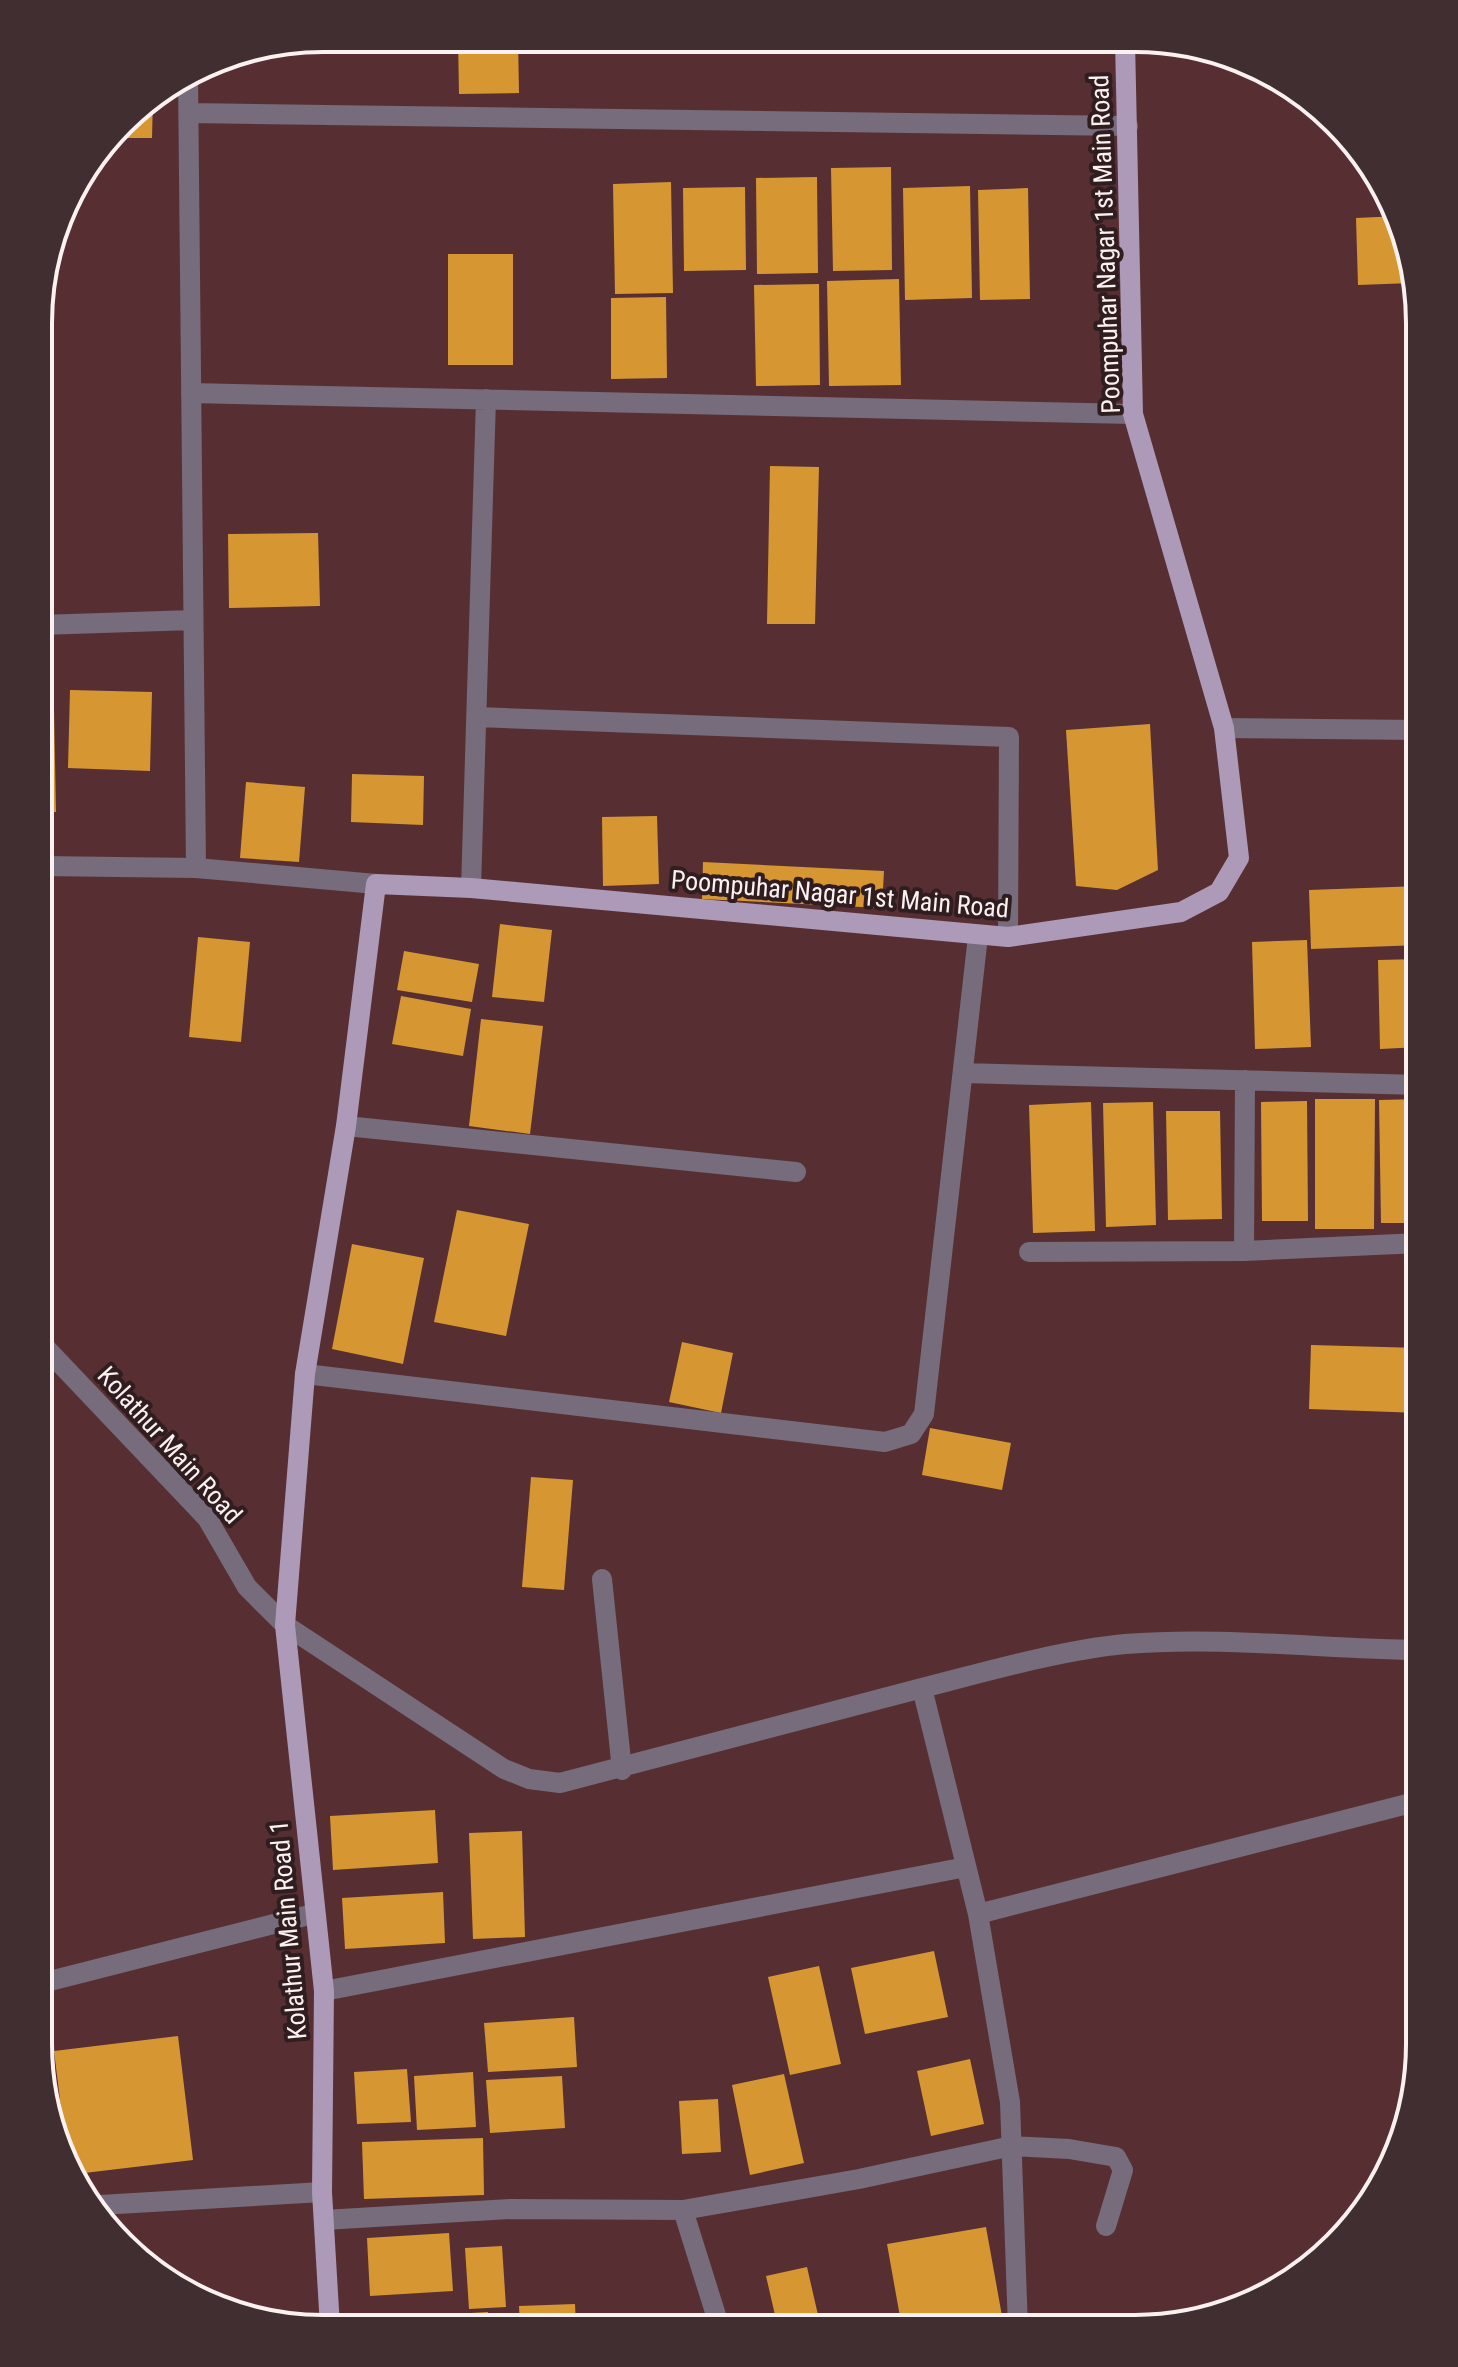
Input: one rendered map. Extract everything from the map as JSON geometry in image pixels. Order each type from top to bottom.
[{"type":"main road","name":"Poompuhar Nagar 1st Main Road","points":[[376,884],[471,888],[1008,937],[1181,912],[1219,892],[1239,858],[1224,728],[1133,414],[1125,52]]},
{"type":"main road","points":[[285,1625],[305,1374],[346,1126],[376,884]]},
{"type":"main road","name":"Kolathur Main Road 1","points":[[285,1625],[292,1663],[313,1914],[324,1991],[322,2192],[329,2315]]},
{"type":"street","points":[[188,87],[196,868]]},
{"type":"street","points":[[189,113],[1128,126]]},
{"type":"street","points":[[191,393],[1133,414]]},
{"type":"street","points":[[471,888],[486,399]]},
{"type":"street","points":[[52,625],[193,620]]},
{"type":"street","points":[[477,717],[1009,737],[1008,937]]},
{"type":"street","points":[[1224,728],[1406,730]]},
{"type":"street","points":[[52,866],[196,868],[376,884]]},
{"type":"street","points":[[305,1374],[885,1442],[911,1434],[924,1414],[978,936]]},
{"type":"street","points":[[963,1073],[1406,1085]]},
{"type":"street","points":[[1244,1251],[1245,1080]]},
{"type":"street","points":[[346,1126],[796,1172]]},
{"type":"street","points":[[1029,1252],[1244,1251],[1405,1244]]},
{"type":"street","name":"Kolathur Main Road","points":[[52,1355],[207,1518],[247,1587],[285,1625],[504,1769],[529,1779],[560,1783],[622,1770],[988,1671],[1124,1644],[1279,1642],[1405,1649]]},
{"type":"street","points":[[602,1579],[622,1770]]},
{"type":"street","points":[[922,1688],[978,1914],[1010,2102],[1018,2315]]},
{"type":"street","points":[[978,1914],[1405,1805]]},
{"type":"street","points":[[324,1991],[966,1867]]},
{"type":"street","points":[[52,1980],[313,1914]]},
{"type":"street","points":[[324,2220],[510,2209],[683,2210],[859,2179],[1012,2146],[1069,2149],[1116,2157],[1123,2170],[1106,2226]]},
{"type":"street","points":[[105,2205],[322,2192]]},
{"type":"street","points":[[683,2210],[716,2315]]},
{"type":"building","points":[[458,52],[518,52],[519,93],[459,94]]},
{"type":"building","points":[[153,112],[152,138],[125,138]]},
{"type":"building","points":[[891,167],[892,270],[833,271],[831,168]]},
{"type":"building","points":[[817,177],[818,273],[757,274],[756,178]]},
{"type":"building","points":[[671,182],[673,293],[615,294],[613,184]]},
{"type":"building","points":[[970,186],[972,298],[905,300],[903,188]]},
{"type":"building","points":[[745,187],[746,270],[684,271],[683,188]]},
{"type":"building","points":[[1028,188],[1030,299],[980,300],[978,190]]},
{"type":"building","points":[[1384,217],[1392,236],[1403,283],[1358,285],[1356,218]]},
{"type":"building","points":[[448,254],[513,254],[513,365],[448,365]]},
{"type":"building","points":[[899,279],[901,385],[829,386],[827,281]]},
{"type":"building","points":[[819,284],[820,385],[756,386],[754,285]]},
{"type":"building","points":[[666,297],[667,378],[611,379],[611,298]]},
{"type":"building","points":[[770,466],[819,467],[815,624],[767,624]]},
{"type":"building","points":[[318,533],[320,606],[229,608],[228,534]]},
{"type":"building","points":[[70,690],[152,692],[150,771],[68,768]]},
{"type":"building","points":[[52,709],[56,812],[52,812]]},
{"type":"building","points":[[1150,724],[1158,870],[1117,890],[1076,886],[1066,730]]},
{"type":"building","points":[[352,774],[424,776],[423,825],[351,822]]},
{"type":"building","points":[[246,782],[305,787],[299,862],[240,858]]},
{"type":"building","points":[[657,816],[659,884],[603,886],[602,817]]},
{"type":"building","points":[[703,862],[884,871],[882,908],[702,899]]},
{"type":"building","points":[[1406,887],[1406,946],[1311,949],[1309,890]]},
{"type":"building","points":[[500,924],[552,930],[544,1002],[492,997]]},
{"type":"building","points":[[198,937],[250,942],[241,1042],[189,1037]]},
{"type":"building","points":[[1307,940],[1311,1047],[1255,1049],[1252,942]]},
{"type":"building","points":[[404,951],[479,964],[472,1002],[397,990]]},
{"type":"building","points":[[1406,959],[1406,1048],[1380,1049],[1378,960]]},
{"type":"building","points":[[401,996],[471,1009],[463,1056],[392,1044]]},
{"type":"building","points":[[481,1019],[543,1026],[530,1134],[469,1126]]},
{"type":"building","points":[[1315,1099],[1375,1099],[1374,1229],[1315,1229]]},
{"type":"building","points":[[1406,1099],[1405,1223],[1381,1223],[1379,1100]]},
{"type":"building","points":[[1307,1101],[1308,1221],[1262,1221],[1261,1102]]},
{"type":"building","points":[[1091,1102],[1095,1231],[1033,1233],[1029,1105]]},
{"type":"building","points":[[1153,1102],[1156,1225],[1106,1227],[1103,1103]]},
{"type":"building","points":[[1166,1111],[1220,1111],[1222,1219],[1168,1220]]},
{"type":"building","points":[[457,1210],[529,1224],[506,1336],[434,1322]]},
{"type":"building","points":[[352,1244],[424,1258],[403,1364],[332,1349]]},
{"type":"building","points":[[682,1342],[733,1353],[721,1413],[669,1402]]},
{"type":"building","points":[[1311,1345],[1405,1348],[1405,1412],[1309,1409]]},
{"type":"building","points":[[930,1428],[1011,1443],[1002,1490],[922,1475]]},
{"type":"building","points":[[531,1477],[573,1480],[564,1590],[522,1587]]},
{"type":"building","points":[[435,1810],[438,1863],[333,1870],[330,1816]]},
{"type":"building","points":[[522,1831],[525,1937],[473,1939],[469,1833]]},
{"type":"building","points":[[443,1892],[445,1943],[345,1949],[342,1898]]},
{"type":"building","points":[[934,1951],[948,2017],[865,2034],[851,1968]]},
{"type":"building","points":[[819,1966],[841,2064],[790,2075],[768,1977]]},
{"type":"building","points":[[574,2017],[577,2067],[488,2072],[484,2023]]},
{"type":"building","points":[[178,2036],[193,2160],[85,2173],[62,2116],[54,2051]]},
{"type":"building","points":[[970,2059],[984,2124],[931,2136],[917,2071]]},
{"type":"building","points":[[407,2069],[411,2122],[357,2124],[354,2072]]},
{"type":"building","points":[[473,2072],[476,2127],[417,2130],[414,2076]]},
{"type":"building","points":[[784,2074],[804,2163],[750,2175],[732,2085]]},
{"type":"building","points":[[562,2076],[565,2128],[490,2133],[486,2080]]},
{"type":"building","points":[[718,2099],[721,2152],[682,2154],[679,2101]]},
{"type":"building","points":[[483,2138],[484,2195],[364,2199],[362,2142]]},
{"type":"building","points":[[986,2227],[1002,2315],[900,2315],[887,2244]]},
{"type":"building","points":[[449,2233],[453,2291],[370,2296],[367,2238]]},
{"type":"building","points":[[502,2246],[506,2307],[469,2309],[465,2248]]},
{"type":"building","points":[[807,2267],[818,2315],[775,2315],[766,2276]]},
{"type":"building","points":[[575,2304],[575,2315],[519,2315],[519,2306]]},
{"type":"building","points":[[488,2312],[488,2315],[436,2315]]}]
